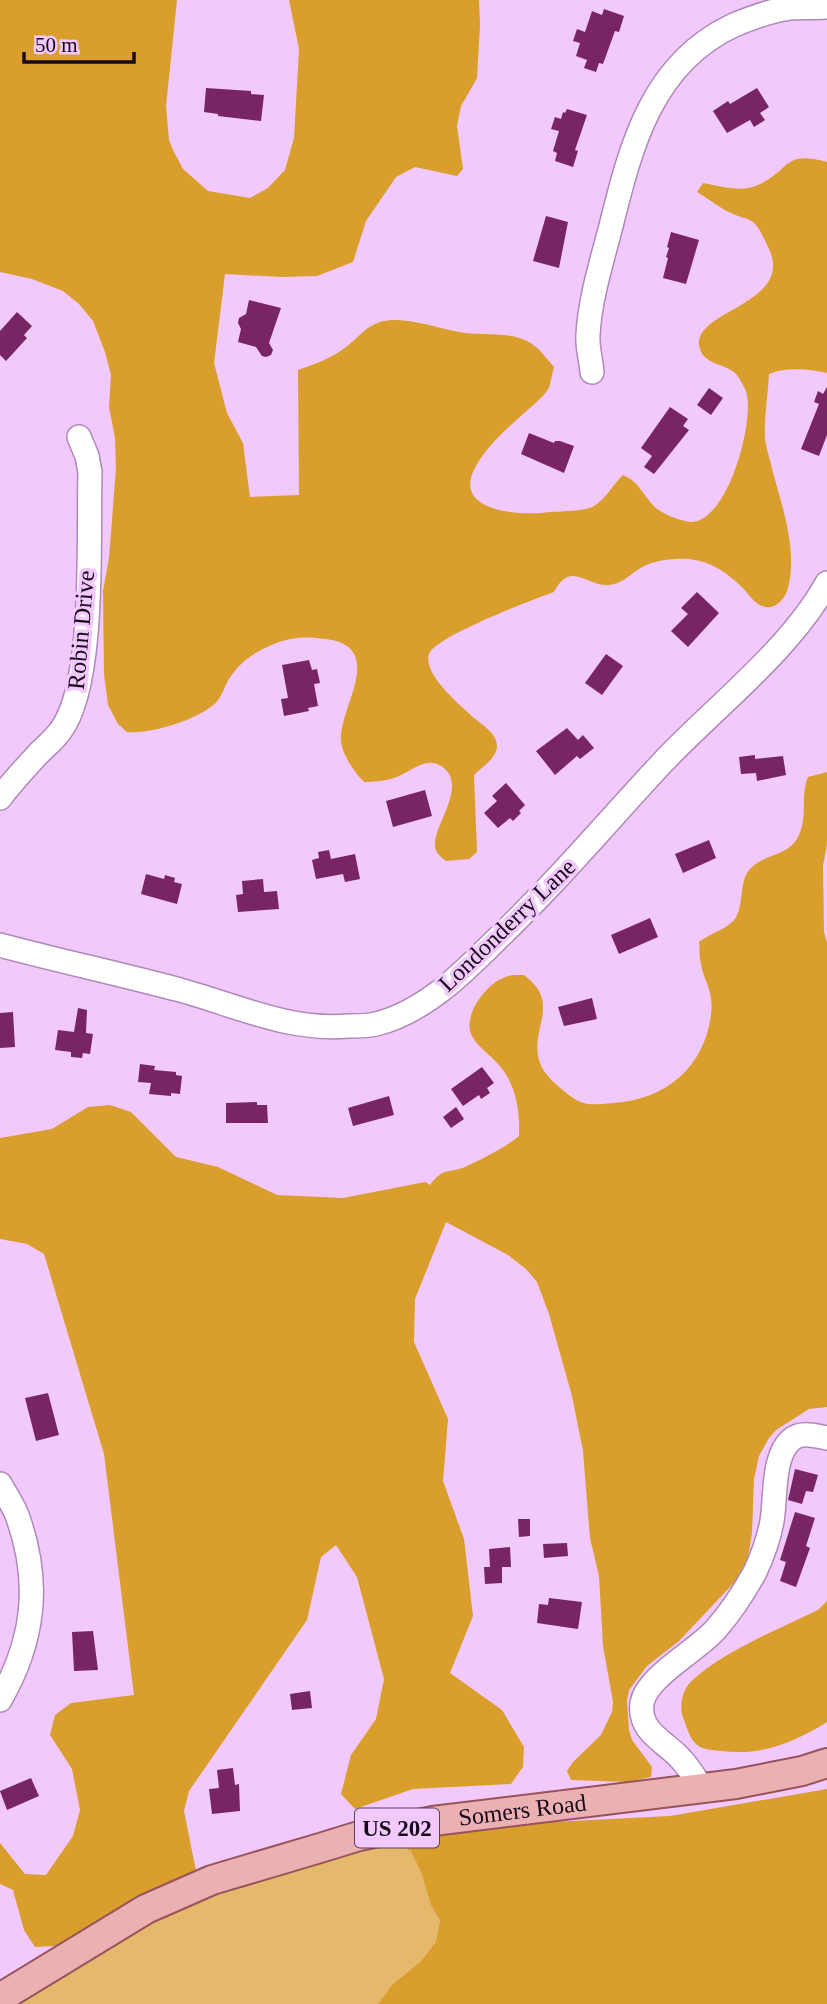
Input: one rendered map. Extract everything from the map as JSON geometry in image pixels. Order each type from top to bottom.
[{"type":"main road","name":"Somers Road","points":[[0,1998],[146,1909],[212,1880],[359,1836],[433,1821],[771,1778],[827,1763]]},
{"type":"street","points":[[592,372],[587,336],[595,291],[618,200],[645,116],[661,88],[685,59],[711,36],[748,19],[788,8],[827,7]]},
{"type":"street","name":"Robin Drive","points":[[0,798],[20,772],[61,730],[73,708],[82,670],[87,617],[90,472],[79,437]]},
{"type":"street","name":"Londonderry Lane","points":[[0,945],[180,990],[285,1023],[327,1028],[376,1024],[422,1005],[470,965],[537,901],[664,761],[763,664],[805,615],[827,583]]},
{"type":"street","points":[[701,1787],[677,1754],[654,1738],[649,1730],[644,1721],[642,1706],[645,1693],[717,1628],[756,1570],[773,1520],[779,1466],[784,1450],[792,1440],[801,1435],[827,1438]]},
{"type":"street","points":[[0,1484],[17,1515],[29,1555],[32,1596],[26,1641],[13,1676],[0,1700]]},
{"type":"shaded area","points":[[0,0],[177,0],[166,106],[169,140],[183,169],[208,191],[250,198],[268,188],[285,170],[294,138],[299,49],[289,0],[479,0],[477,78],[461,106],[457,126],[463,169],[457,176],[415,167],[396,177],[366,221],[353,262],[317,276],[225,274],[214,363],[227,413],[243,443],[250,497],[299,495],[298,370],[335,354],[375,324],[399,320],[459,332],[519,338],[535,346],[554,367],[549,388],[543,396],[498,438],[476,466],[471,481],[472,492],[478,501],[489,507],[516,513],[590,508],[599,503],[623,475],[633,481],[662,512],[685,521],[700,520],[713,510],[725,493],[734,472],[742,448],[748,406],[746,391],[737,374],[709,360],[701,352],[699,345],[702,333],[712,323],[757,294],[768,282],[773,267],[769,249],[753,222],[728,212],[697,192],[703,183],[731,188],[752,187],[769,179],[788,163],[802,158],[827,162],[827,373],[798,369],[769,374],[765,438],[784,513],[791,559],[788,588],[783,599],[774,606],[762,606],[730,576],[710,564],[687,559],[667,560],[647,565],[624,580],[609,585],[573,576],[566,578],[554,592],[486,619],[435,647],[429,654],[431,671],[460,706],[489,730],[497,746],[495,754],[474,775],[477,852],[469,859],[446,861],[435,849],[436,835],[448,806],[452,787],[451,778],[440,765],[422,764],[397,777],[364,782],[349,763],[341,741],[342,728],[356,681],[357,666],[354,654],[344,644],[311,638],[276,643],[242,663],[229,679],[218,700],[204,712],[159,729],[127,732],[118,724],[108,705],[104,674],[103,591],[109,558],[116,468],[115,438],[109,407],[111,375],[105,352],[93,321],[79,304],[63,291],[32,279],[0,272]]},
{"type":"shaded area","points":[[827,772],[827,844],[823,866],[824,932],[827,943],[827,1407],[809,1409],[776,1430],[769,1438],[759,1456],[754,1479],[752,1533],[746,1570],[679,1641],[647,1666],[629,1690],[629,1730],[632,1740],[652,1767],[651,1777],[628,1782],[571,1780],[567,1771],[601,1735],[612,1712],[613,1702],[603,1646],[599,1576],[590,1538],[583,1451],[572,1396],[537,1282],[508,1255],[446,1222],[415,1299],[414,1342],[448,1419],[443,1481],[464,1539],[473,1616],[450,1673],[502,1710],[524,1747],[523,1767],[511,1784],[413,1789],[355,1809],[341,1794],[351,1755],[376,1719],[384,1679],[357,1577],[336,1545],[321,1557],[307,1620],[189,1791],[184,1811],[196,1871],[55,1946],[35,1947],[24,1930],[13,1890],[0,1884],[0,1843],[25,1874],[46,1875],[73,1836],[80,1810],[72,1769],[50,1735],[55,1715],[71,1703],[134,1695],[104,1454],[44,1254],[27,1244],[0,1239],[0,1138],[52,1129],[88,1107],[110,1105],[131,1112],[176,1157],[218,1167],[277,1195],[343,1198],[425,1182],[430,1185],[440,1175],[475,1162],[519,1136],[518,1107],[509,1080],[498,1064],[475,1041],[470,1031],[471,1016],[484,993],[497,982],[514,975],[524,975],[541,996],[543,1007],[537,1051],[540,1063],[547,1075],[576,1100],[587,1104],[632,1101],[665,1088],[691,1065],[707,1034],[711,999],[700,961],[699,942],[735,919],[744,879],[751,868],[795,842],[802,828],[804,791],[808,777]]},
{"type":"shaded area","points":[[827,1601],[827,1722],[789,1742],[764,1750],[736,1752],[698,1746],[682,1716],[682,1697],[688,1685],[714,1663],[818,1610]]},
{"type":"shaded area","points":[[827,1789],[827,2004],[378,2004],[392,1985],[421,1961],[436,1942],[440,1921],[431,1905],[411,1851],[401,1846],[348,1847],[494,1825],[670,1816]]},
{"type":"shaded area","points":[[401,1846],[412,1851],[431,1905],[440,1921],[437,1942],[421,1961],[392,1985],[378,2004],[14,2004],[134,1927],[247,1881],[348,1847]]},
{"type":"building","points":[[604,9],[624,16],[619,32],[615,31],[603,64],[599,63],[596,72],[584,68],[587,60],[576,56],[580,43],[573,41],[577,29],[585,32],[592,11],[602,15]]},
{"type":"building","points":[[206,88],[251,91],[251,94],[264,95],[261,121],[204,112]]},
{"type":"building","points":[[757,88],[769,107],[760,113],[765,120],[754,127],[750,120],[727,133],[713,111]]},
{"type":"building","points":[[567,109],[587,115],[575,150],[578,151],[573,167],[555,161],[557,153],[553,151],[559,131],[551,129],[555,117],[561,119]]},
{"type":"building","points":[[546,216],[568,222],[559,268],[533,261]]},
{"type":"building","points":[[671,232],[699,240],[686,284],[663,278]]},
{"type":"building","points":[[249,300],[281,308],[269,343],[273,350],[271,355],[266,357],[262,356],[256,347],[238,342],[241,329],[239,318],[246,314]]},
{"type":"building","points":[[17,312],[32,326],[24,335],[27,338],[6,361],[0,355],[0,331]]},
{"type":"building","points":[[827,387],[827,435],[819,456],[801,449],[819,404],[814,402],[818,391],[823,394]]},
{"type":"building","points":[[709,388],[723,398],[711,415],[697,405]]},
{"type":"building","points":[[670,407],[688,419],[683,426],[689,430],[654,474],[644,467],[652,456],[641,448]]},
{"type":"building","points":[[529,433],[554,443],[560,441],[574,446],[564,473],[521,454]]},
{"type":"building","points":[[697,592],[719,613],[688,647],[671,631],[688,614],[681,608]]},
{"type":"building","points":[[606,654],[623,666],[602,695],[585,683]]},
{"type":"building","points":[[309,660],[312,670],[317,669],[320,683],[314,684],[318,706],[308,708],[309,711],[284,716],[281,699],[288,698],[282,665]]},
{"type":"building","points":[[567,728],[578,740],[583,735],[594,748],[580,759],[577,756],[555,775],[536,751]]},
{"type":"building","points":[[755,755],[755,759],[783,756],[786,775],[757,781],[756,773],[741,774],[739,757]]},
{"type":"building","points":[[506,783],[525,805],[513,821],[510,818],[498,828],[484,813],[497,801],[492,796]]},
{"type":"building","points":[[425,790],[432,816],[393,827],[386,801]]},
{"type":"building","points":[[709,840],[716,858],[683,873],[675,854]]},
{"type":"building","points":[[329,850],[331,859],[355,854],[360,879],[345,882],[343,874],[316,879],[312,860],[319,858],[318,852]]},
{"type":"building","points":[[146,874],[164,879],[165,875],[182,884],[177,904],[141,894]]},
{"type":"building","points":[[263,879],[264,892],[277,891],[279,909],[238,912],[236,895],[243,894],[242,881]]},
{"type":"building","points":[[650,918],[658,937],[619,954],[611,935]]},
{"type":"building","points":[[592,998],[597,1019],[564,1026],[558,1007]]},
{"type":"building","points":[[78,1008],[87,1010],[86,1033],[93,1034],[90,1054],[83,1053],[82,1058],[71,1057],[71,1052],[55,1050],[58,1030],[74,1032]]},
{"type":"building","points":[[13,1012],[15,1047],[0,1048],[0,1013]]},
{"type":"building","points":[[140,1064],[155,1066],[154,1070],[176,1072],[176,1075],[182,1076],[180,1094],[149,1094],[151,1083],[138,1082]]},
{"type":"building","points":[[482,1067],[494,1083],[487,1088],[490,1093],[481,1099],[479,1095],[463,1106],[451,1089]]},
{"type":"building","points":[[389,1096],[394,1115],[353,1126],[348,1108]]},
{"type":"building","points":[[257,1102],[257,1105],[267,1105],[268,1123],[226,1123],[226,1103]]},
{"type":"building","points":[[456,1107],[464,1119],[451,1128],[443,1117]]},
{"type":"building","points":[[48,1393],[59,1435],[36,1441],[25,1398]]},
{"type":"building","points":[[795,1469],[818,1475],[813,1492],[806,1491],[802,1504],[788,1500]]},
{"type":"building","points":[[795,1512],[815,1518],[806,1546],[810,1548],[796,1587],[780,1581],[786,1562],[780,1560]]},
{"type":"building","points":[[518,1519],[530,1519],[530,1536],[519,1537]]},
{"type":"building","points":[[567,1543],[568,1556],[544,1558],[543,1544]]},
{"type":"building","points":[[510,1547],[511,1567],[502,1567],[502,1583],[485,1584],[484,1567],[490,1567],[489,1549]]},
{"type":"building","points":[[549,1598],[582,1602],[578,1629],[537,1623],[539,1604],[548,1605]]},
{"type":"building","points":[[93,1631],[98,1670],[74,1671],[72,1632]]},
{"type":"building","points":[[310,1691],[312,1708],[292,1710],[290,1694]]},
{"type":"building","points":[[233,1768],[235,1785],[239,1784],[240,1811],[212,1814],[209,1789],[219,1788],[217,1770]]},
{"type":"building","points":[[31,1778],[39,1796],[7,1810],[0,1791]]}]
